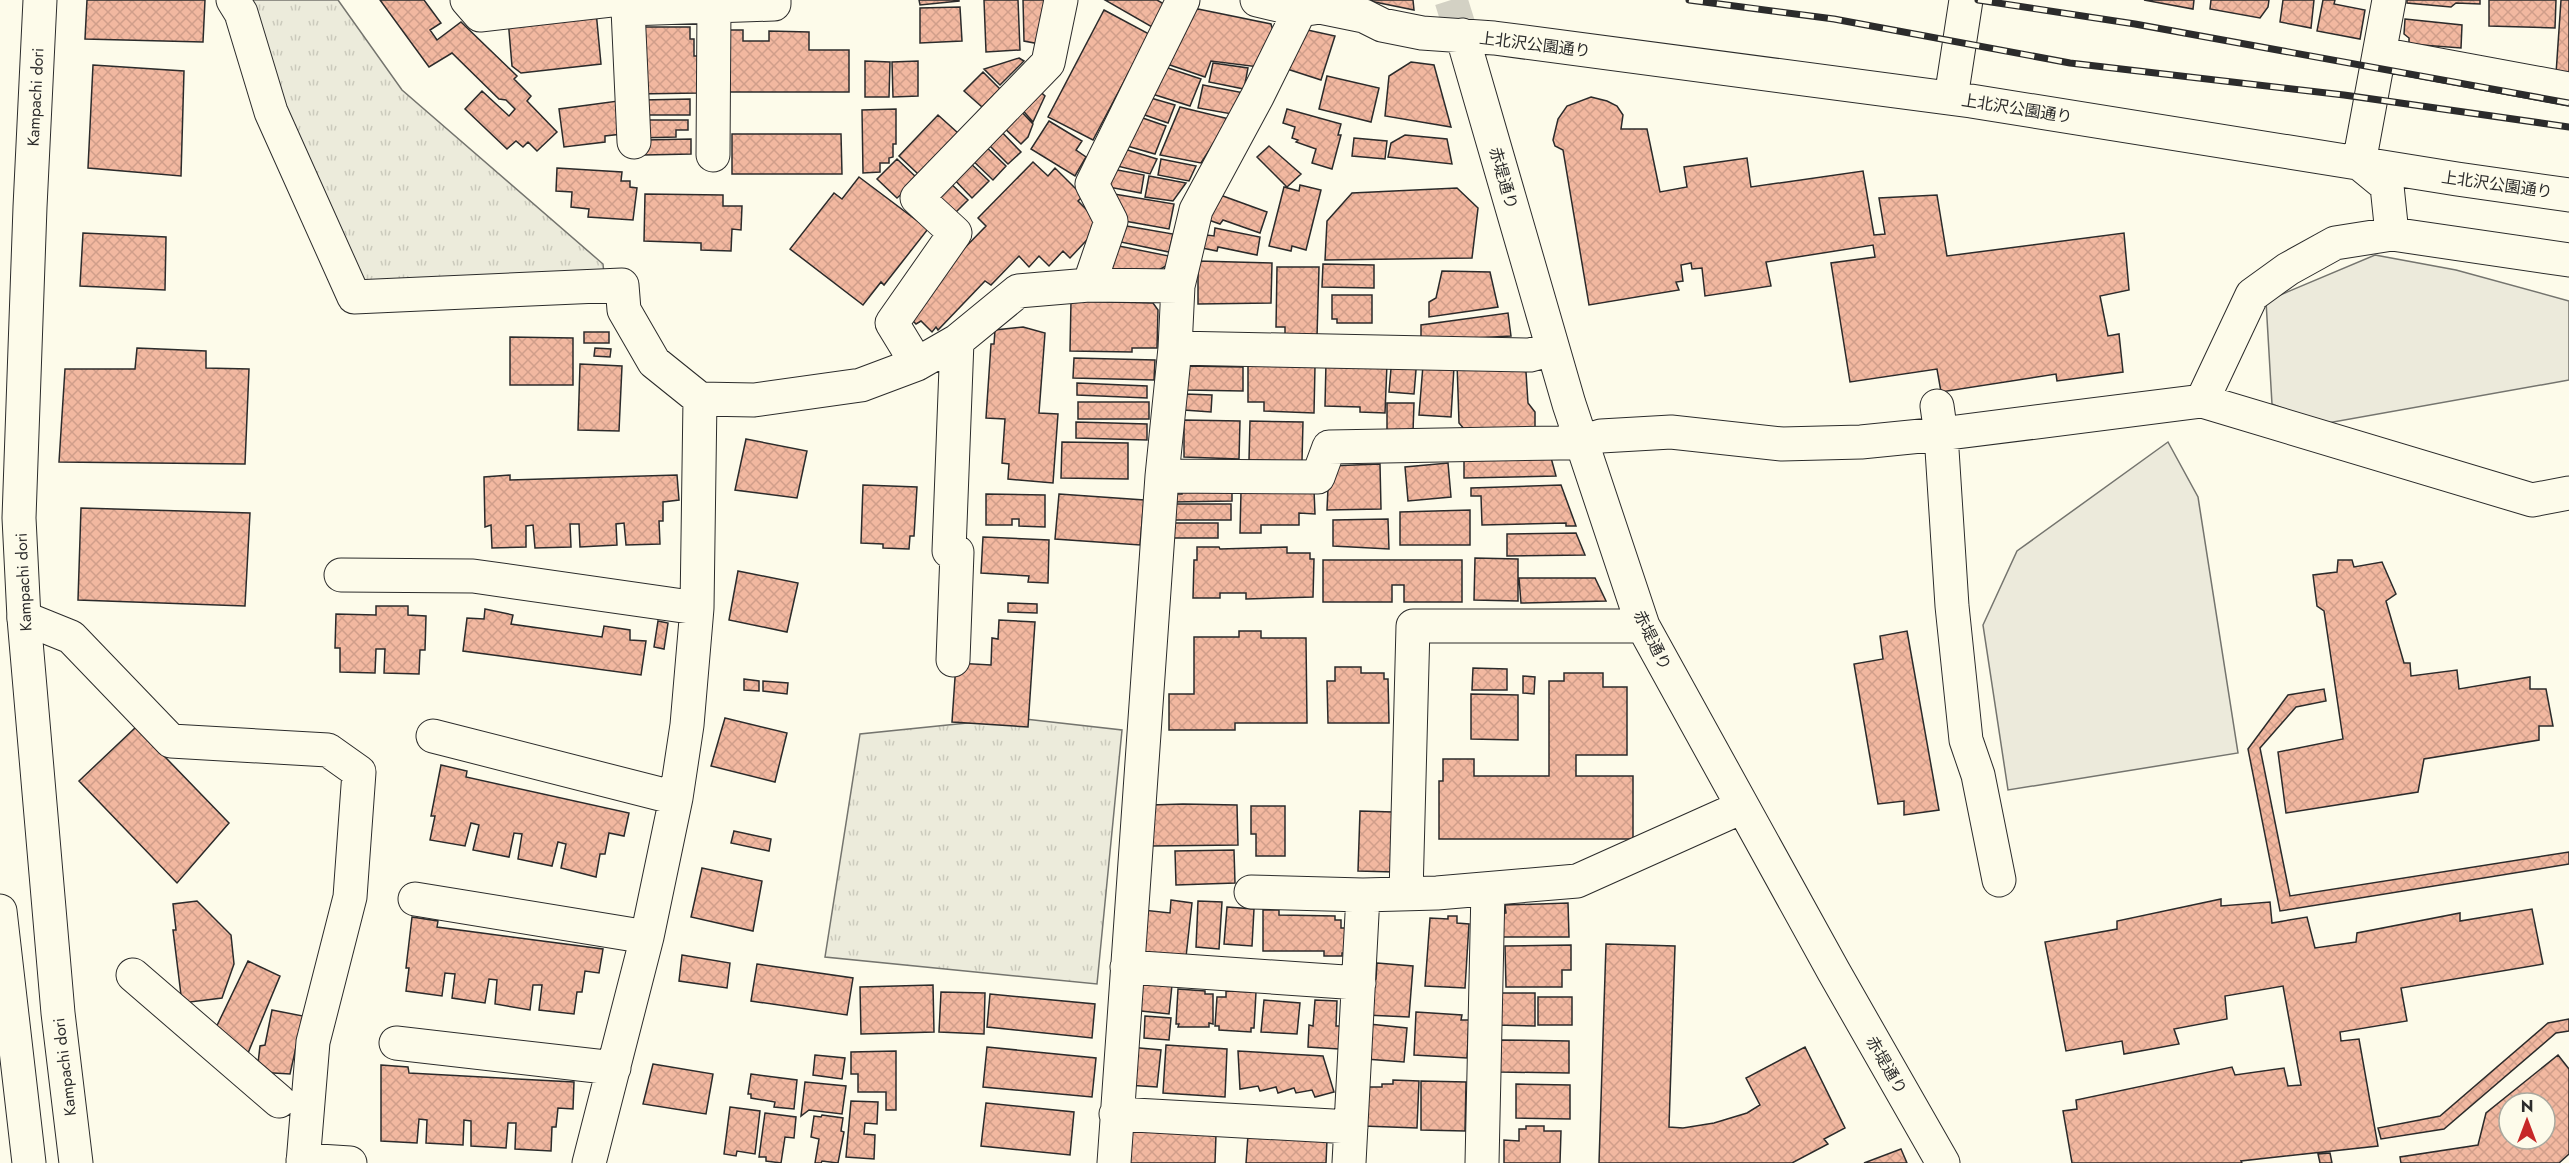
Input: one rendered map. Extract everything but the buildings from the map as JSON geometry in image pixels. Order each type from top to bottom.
[{"type":"street","name":"Kampachi dori","points":[[40,0],[19,518],[24,618],[58,1013],[76,1163]]},
{"type":"street","points":[[233,0],[241,14],[271,112],[354,297],[622,285],[624,310],[654,362],[700,399],[754,400],[861,385],[917,364],[957,341],[1018,291],[1089,285],[1178,286]]},
{"type":"street","points":[[467,0],[480,15],[622,3],[714,6],[774,4],[774,0]]},
{"type":"street","points":[[917,364],[892,324],[955,233],[917,198],[1048,63],[1060,0]]},
{"type":"street","points":[[1089,285],[1112,221],[1092,183],[1183,0]]},
{"type":"street","name":"上北沢公園通り","points":[[1257,0],[1300,10],[1320,7],[1365,16],[1382,25],[1422,33],[1462,35],[1951,98],[2569,195]]},
{"type":"street","points":[[1951,98],[1966,0]]},
{"type":"street","points":[[2388,0],[2360,163],[2387,186],[2392,234]]},
{"type":"street","points":[[622,3],[634,142]]},
{"type":"street","points":[[713,155],[714,6]]},
{"type":"street","points":[[1114,1163],[1162,476],[1175,348],[1178,286],[1196,210],[1257,97],[1300,10]]},
{"type":"street","name":"赤堤通り","points":[[1462,35],[1552,349],[1643,626],[1742,807],[1943,1163]]},
{"type":"street","points":[[2380,54],[2569,89]]},
{"type":"street","points":[[2202,401],[2252,295],[2288,269],[2335,243],[2392,234],[2569,260]]},
{"type":"street","points":[[953,660],[957,552],[949,551],[957,341]]},
{"type":"street","points":[[1175,348],[1530,355],[1552,349]]},
{"type":"street","points":[[589,1163],[647,937],[676,798],[687,725],[697,608],[700,399]]},
{"type":"street","points":[[1162,476],[1318,477],[1329,447],[1582,442],[1601,436],[1671,432],[1782,444],[1861,442],[1939,420],[2202,401],[2532,500],[2569,493]]},
{"type":"street","points":[[1939,420],[1952,606],[1966,740],[1978,775],[1999,880]]},
{"type":"street","points":[[341,575],[473,576],[697,608]]},
{"type":"street","points":[[24,618],[71,637],[171,741],[328,750],[359,772],[350,897],[313,1042],[303,1162],[350,1163]]},
{"type":"street","points":[[1406,894],[1413,626],[1643,626]]},
{"type":"street","points":[[433,736],[676,798]]},
{"type":"street","points":[[1251,892],[1363,896],[1577,881],[1742,807]]},
{"type":"street","points":[[1482,1163],[1488,889]]},
{"type":"street","points":[[1349,1163],[1363,896]]},
{"type":"street","points":[[415,899],[647,937]]},
{"type":"street","points":[[0,911],[29,1163]]},
{"type":"street","points":[[1127,966],[1359,983]]},
{"type":"street","points":[[133,975],[279,1101]]},
{"type":"street","points":[[396,1042],[614,1068]]},
{"type":"street","points":[[1116,1114],[1351,1127]]},
{"type":"green space","points":[[233,0],[338,0],[402,90],[603,264],[605,285],[354,297]]},
{"type":"green space","points":[[1016,718],[1122,730],[1097,984],[825,957],[860,734]]},
{"type":"shaded area","points":[[2375,255],[2456,270],[2569,301],[2569,380],[2322,424],[2272,404],[2266,301]]},
{"type":"shaded area","points":[[2168,442],[2198,497],[2238,753],[2008,790],[1983,625],[2017,551]]},
{"type":"tunnel","points":[[1451,0],[1462,35]]},
{"type":"railway","points":[[1689,0],[1834,19],[2070,63],[2344,95],[2569,127]]},
{"type":"railway","points":[[1978,0],[2135,24],[2569,103]]}]
